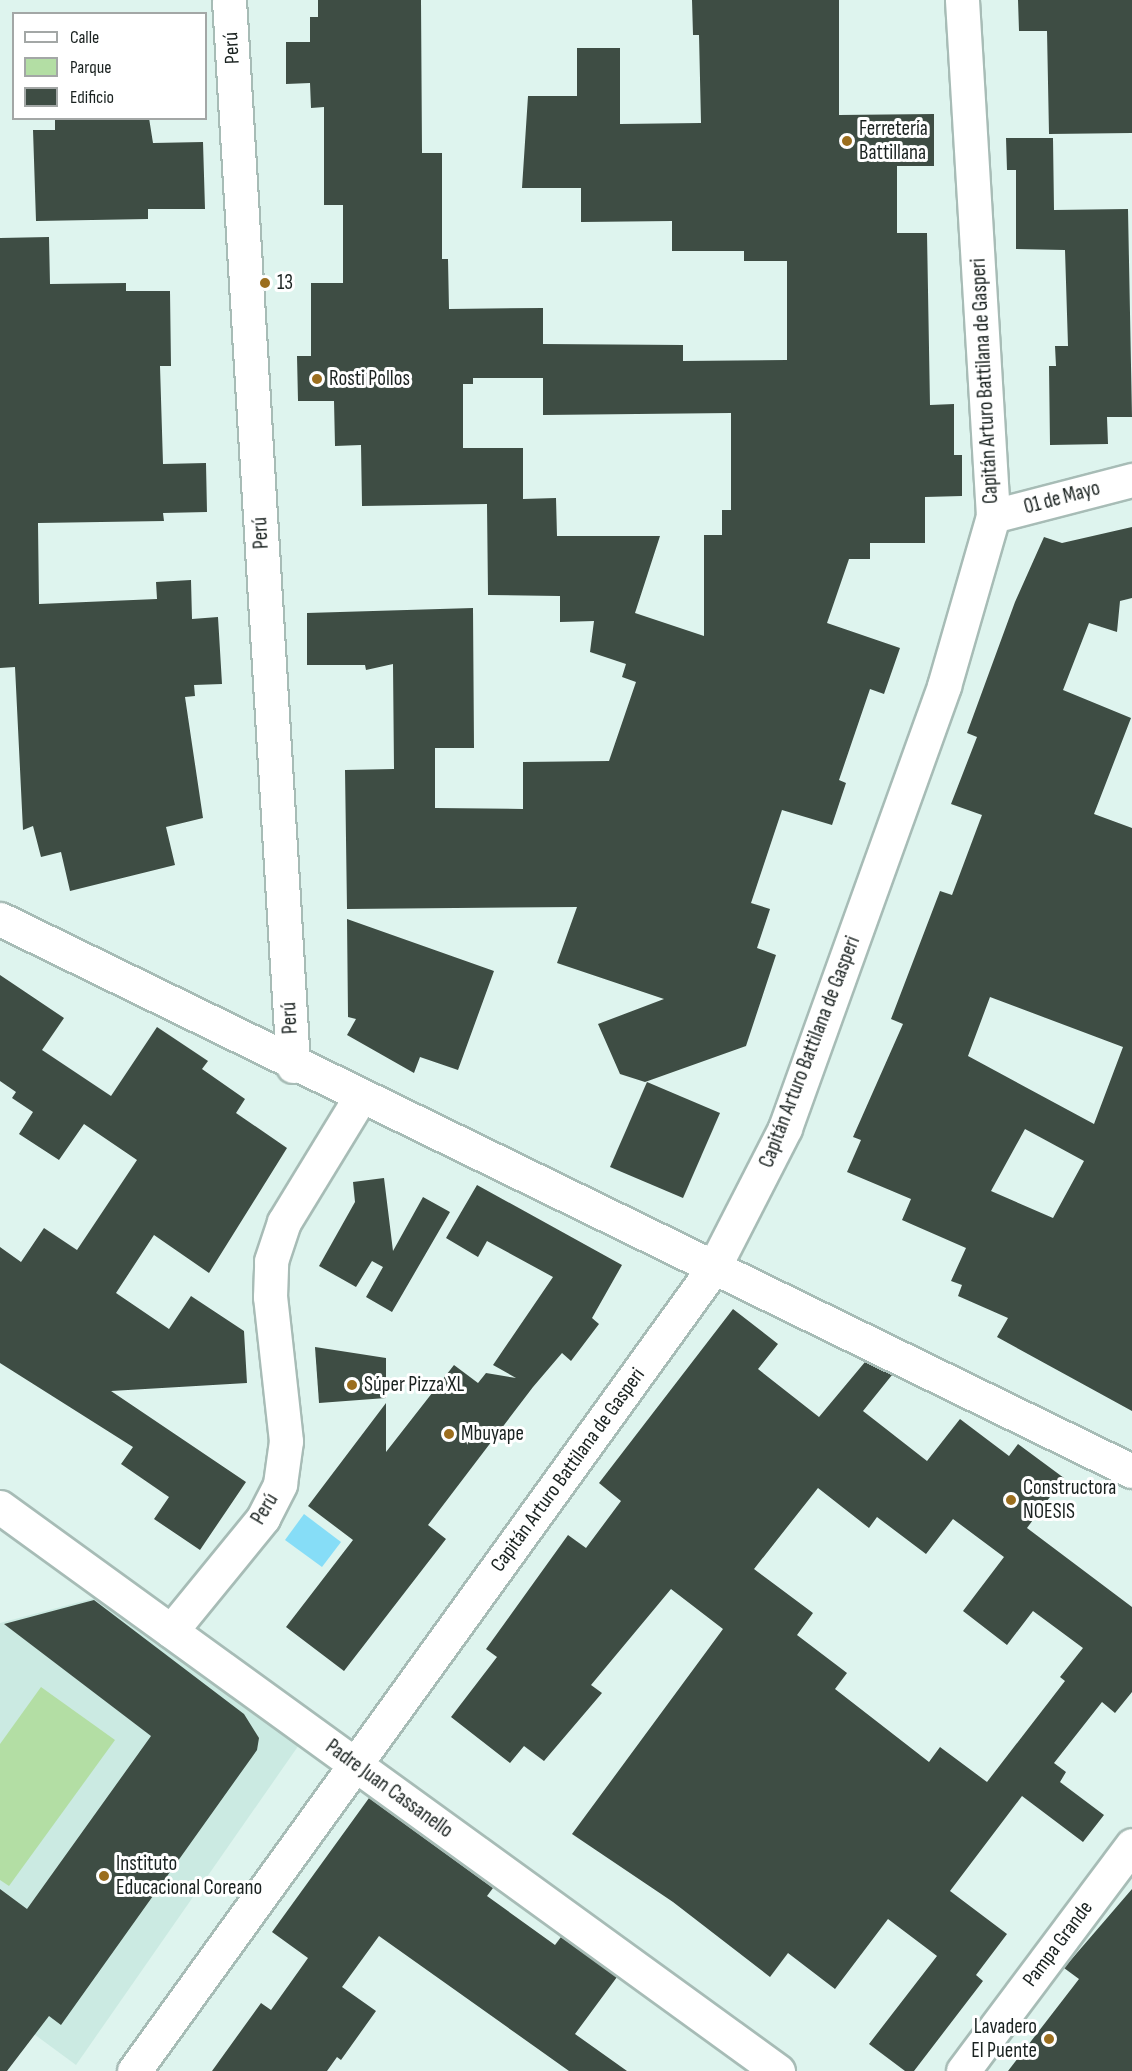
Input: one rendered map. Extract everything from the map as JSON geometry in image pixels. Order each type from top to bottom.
[{"type":"street","name":"Perú","points":[[229,0],[293,1066]]},
{"type":"street","name":"Capitán Arturo Battilana de Gasperi","points":[[134,2071],[714,1267],[785,1128],[944,686],[993,516],[962,0]]},
{"type":"street","name":"01 de Mayo","points":[[993,516],[1132,480]]},
{"type":"street","points":[[0,919],[293,1066],[361,1096],[1132,1471]]},
{"type":"street","name":"Perú","points":[[171,1631],[263,1518],[280,1484],[286,1441],[270,1297],[271,1261],[284,1222],[361,1096]]},
{"type":"street","name":"Padre Juan Cassanello","points":[[0,1507],[778,2071]]},
{"type":"street","name":"Pampa Grande","points":[[963,2071],[1132,1845]]},
{"type":"shaded area","name":"Instituto Educacional Coreano","points":[[99,1597],[301,1742],[76,2065],[0,2009],[0,1623]]},
{"type":"green space","points":[[41,1687],[115,1740],[9,1886],[0,1880],[0,1744]]},
{"type":"water","points":[[304,1514],[341,1542],[322,1567],[285,1540]]},
{"type":"building","points":[[318,0],[421,0],[422,153],[442,153],[442,259],[448,259],[449,309],[543,308],[543,344],[683,345],[683,361],[787,360],[787,261],[744,261],[744,251],[672,251],[672,221],[581,222],[581,188],[522,188],[528,96],[577,96],[577,48],[620,48],[620,124],[701,123],[699,35],[693,35],[692,0],[839,0],[839,115],[934,114],[934,166],[897,166],[897,233],[927,233],[930,405],[954,404],[954,455],[962,455],[962,496],[925,497],[925,543],[870,543],[870,559],[849,559],[827,623],[900,648],[884,694],[870,689],[839,780],[846,783],[832,825],[782,810],[751,903],[770,909],[757,948],[776,955],[746,1046],[645,1082],[620,1074],[598,1024],[664,999],[557,963],[577,907],[347,909],[345,770],[394,769],[393,664],[366,670],[365,665],[307,665],[307,613],[473,608],[474,748],[435,748],[435,808],[523,809],[523,762],[609,761],[636,682],[622,677],[626,664],[590,652],[594,621],[560,622],[560,596],[488,595],[487,504],[362,506],[361,445],[335,446],[334,401],[298,401],[297,356],[311,356],[311,283],[343,283],[343,205],[324,205],[324,107],[311,108],[310,83],[286,84],[286,42],[310,42],[310,17],[318,17]],"holes":[[[473,378],[543,378],[543,415],[731,413],[731,510],[722,510],[722,535],[704,535],[704,636],[635,613],[660,536],[557,536],[556,498],[523,499],[523,448],[463,448],[463,384],[473,384]]]},
{"type":"building","points":[[1018,0],[1132,0],[1132,133],[1049,134],[1047,31],[1019,31]]},
{"type":"building","points":[[55,120],[149,120],[153,143],[203,142],[205,209],[148,209],[148,219],[36,221],[33,130],[55,130]]},
{"type":"building","points":[[1006,138],[1053,138],[1054,210],[1128,209],[1132,417],[1107,417],[1108,444],[1050,445],[1049,366],[1056,366],[1055,346],[1068,346],[1065,250],[1016,249],[1016,170],[1007,170]]},
{"type":"building","points":[[49,237],[50,284],[126,283],[126,291],[170,291],[171,366],[160,366],[163,464],[206,463],[207,512],[163,513],[164,521],[38,523],[39,604],[157,599],[156,582],[191,580],[192,619],[218,617],[222,684],[194,685],[195,696],[185,697],[203,818],[166,827],[175,865],[70,891],[61,852],[41,857],[33,826],[23,830],[15,667],[0,668],[0,238]]},
{"type":"building","points":[[1132,527],[1132,598],[1120,601],[1117,632],[1089,623],[1063,690],[1131,718],[1094,814],[1132,828],[1132,1411],[997,1337],[1008,1318],[958,1296],[962,1285],[951,1281],[966,1248],[902,1220],[911,1199],[847,1172],[861,1140],[853,1137],[903,1024],[891,1019],[940,891],[952,895],[982,815],[951,804],[977,737],[967,733],[1015,602],[1044,537],[1062,543]],"holes":[[[990,997],[1123,1047],[1094,1124],[968,1056]],[[1025,1129],[1084,1161],[1053,1218],[991,1191]]]},
{"type":"building","points":[[347,919],[494,971],[458,1070],[420,1057],[414,1073],[347,1035],[356,1019],[348,1017]]},
{"type":"building","points":[[0,975],[64,1018],[42,1050],[111,1096],[157,1027],[208,1061],[202,1069],[245,1099],[236,1113],[287,1148],[209,1273],[154,1235],[116,1293],[169,1329],[191,1296],[244,1331],[247,1383],[111,1391],[246,1482],[200,1550],[154,1519],[169,1497],[121,1464],[133,1447],[0,1363],[0,1247],[21,1262],[44,1228],[77,1250],[137,1160],[84,1124],[59,1160],[19,1134],[33,1112],[12,1098],[16,1092],[0,1081]]},
{"type":"building","points":[[647,1082],[720,1113],[683,1198],[610,1167]]},
{"type":"building","points":[[384,1178],[393,1251],[423,1197],[450,1212],[392,1312],[366,1297],[383,1267],[372,1261],[356,1287],[319,1266],[355,1202],[353,1182]]},
{"type":"building","points":[[477,1185],[622,1265],[592,1318],[599,1324],[571,1361],[562,1353],[533,1387],[428,1525],[446,1539],[344,1671],[286,1627],[353,1540],[308,1506],[386,1403],[386,1452],[454,1365],[478,1383],[486,1373],[516,1378],[493,1365],[553,1277],[487,1241],[478,1257],[446,1238]]},
{"type":"building","points":[[733,1309],[778,1344],[758,1369],[819,1417],[865,1362],[892,1375],[863,1411],[927,1461],[960,1419],[1009,1456],[1018,1444],[1064,1478],[1027,1528],[1132,1607],[1132,1692],[1115,1713],[1102,1702],[1054,1763],[1066,1772],[1060,1782],[1104,1815],[1083,1842],[1022,1796],[950,1891],[1007,1934],[976,1975],[983,1981],[914,2071],[905,2071],[869,2044],[937,1956],[888,1919],[835,1989],[788,1953],[770,1977],[673,1902],[572,1834],[723,1629],[671,1589],[591,1685],[602,1693],[544,1761],[524,1746],[510,1763],[451,1717],[497,1657],[486,1649],[568,1535],[586,1548],[621,1501],[599,1483]],"holes":[[[818,1488],[869,1528],[877,1517],[926,1554],[953,1519],[1004,1557],[963,1611],[1007,1645],[1033,1611],[1083,1648],[1060,1677],[1065,1681],[987,1782],[940,1747],[929,1762],[835,1689],[847,1673],[797,1635],[813,1613],[754,1569]]]},
{"type":"building","points":[[315,1347],[386,1358],[386,1398],[319,1403]]},
{"type":"building","points":[[94,1600],[244,1714],[259,1738],[257,1750],[61,2025],[49,2016],[7,2071],[0,2071],[0,1889],[27,1909],[151,1736],[4,1624]]},
{"type":"building","points":[[369,1798],[493,1888],[487,1896],[555,1945],[561,1937],[617,1977],[575,2034],[627,2071],[569,2071],[379,1936],[342,1987],[376,2011],[341,2060],[337,2057],[327,2071],[212,2071],[261,2003],[271,2010],[308,1958],[272,1932]]},
{"type":"building","points":[[1132,1889],[1132,2071],[1008,2071],[1079,1979],[1064,1968]]},
{"type":"place","name":"Ferretería Battillana","points":[[847,141]]},
{"type":"place","name":"13","points":[[265,283]]},
{"type":"place","name":"Rosti Pollos","points":[[317,379]]},
{"type":"place","name":"Súper Pizza XL","points":[[352,1385]]},
{"type":"place","name":"Mbuyape","points":[[449,1434]]},
{"type":"place","name":"Constructora NOESIS","points":[[1011,1500]]},
{"type":"place","name":"Instituto Educacional Coreano","points":[[104,1876]]},
{"type":"place","name":"Lavadero El Puente","points":[[1049,2039]]}]
